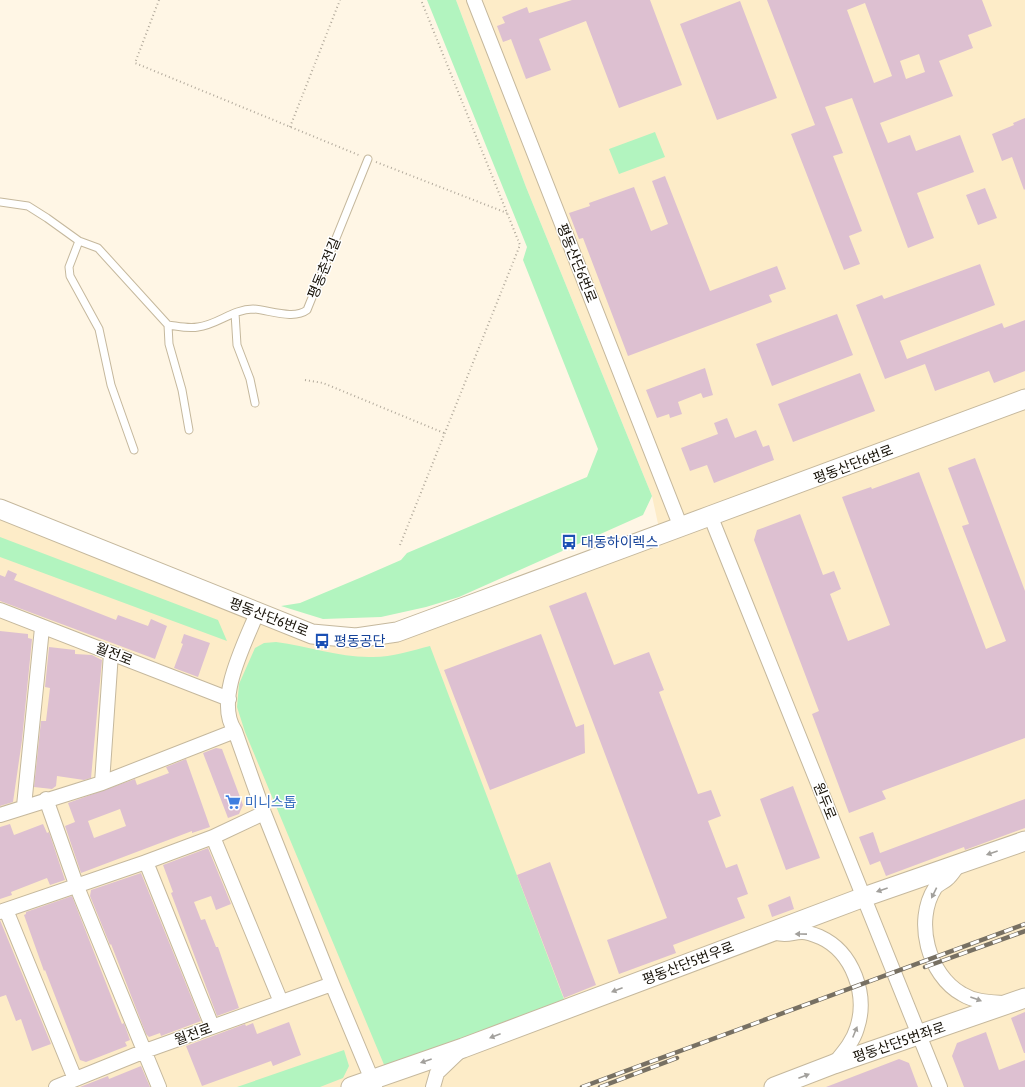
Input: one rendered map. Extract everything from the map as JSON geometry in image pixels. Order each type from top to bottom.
[{"type":"street","name":"평동산단6번로","points":[[474,0],[680,526]]},
{"type":"street","name":"평동산단6번로","points":[[0,509],[312,634],[356,638],[396,632],[680,526],[821,476],[1025,399]]},
{"type":"street","name":"원두로","points":[[710,515],[940,1087]]},
{"type":"street","name":"월전로","points":[[0,610],[42,628],[112,653],[228,699]]},
{"type":"street","points":[[257,613],[229,687],[229,723],[235,731],[264,813],[332,984],[374,1083]]},
{"type":"street","points":[[24,806],[42,628]]},
{"type":"street","points":[[102,783],[112,653]]},
{"type":"street","points":[[0,815],[46,799],[102,783],[235,731]]},
{"type":"street","points":[[46,799],[77,887],[159,1087]]},
{"type":"street","points":[[75,1079],[3,911],[77,887],[213,837],[264,813]]},
{"type":"street","points":[[213,837],[281,1002]]},
{"type":"street","name":"평동산단5번우로","points":[[351,1087],[374,1083],[771,931],[1025,841]]},
{"type":"street","points":[[146,862],[212,1026]]},
{"type":"street","points":[[959,864],[948,878],[936,887],[929,902],[926,917],[927,947],[936,968],[948,982],[962,994],[980,1002],[1017,1001]]},
{"type":"street","points":[[771,931],[786,935],[802,932],[820,937],[834,947],[847,960],[854,974],[860,998],[857,1029],[850,1043],[834,1064]]},
{"type":"street","name":"월전로","points":[[56,1087],[145,1051],[332,984]]},
{"type":"street","name":"평동산단5번좌로","points":[[774,1087],[834,1064],[1017,1001]]},
{"type":"street","points":[[433,1087],[437,1073],[463,1048]]},
{"type":"lane","name":"평동춘전길","points":[[168,324],[199,327],[235,313],[252,309],[285,313],[303,313],[307,310],[368,159]]},
{"type":"lane","points":[[0,202],[28,206],[79,241],[98,248],[168,324],[169,344],[182,390],[189,430]]},
{"type":"lane","points":[[79,241],[69,267],[70,276],[99,329],[111,385],[134,450]]},
{"type":"lane","points":[[235,313],[237,345],[250,379],[255,403]]},
{"type":"path","points":[[159,0],[135,63],[290,128],[507,213]]},
{"type":"path","points":[[290,128],[340,0]]},
{"type":"path","points":[[400,545],[520,245],[421,0]]},
{"type":"path","points":[[305,380],[323,384],[444,433]]},
{"type":"shaded area","points":[[456,0],[1025,0],[1025,1087],[0,1087],[0,509],[257,613],[356,638],[660,533],[652,496],[526,187]]},
{"type":"green space","points":[[427,0],[456,0],[526,187],[652,496],[643,515],[459,597],[426,607],[381,617],[323,619],[281,606],[300,603],[362,577],[401,560],[407,553],[587,477],[598,449],[523,260],[527,247]]},
{"type":"green space","points":[[655,132],[665,157],[619,174],[609,149]]},
{"type":"green space","points":[[0,537],[218,620],[227,641],[0,557]]},
{"type":"green space","points":[[276,642],[357,657],[392,655],[430,646],[565,1002],[385,1067],[245,732],[237,707],[239,684],[255,648],[264,643]]},
{"type":"green space","points":[[344,1050],[349,1066],[343,1078],[320,1087],[237,1087]]},
{"type":"building","points":[[572,0],[650,0],[682,85],[619,108],[586,21],[539,39],[551,70],[526,79],[511,39],[503,42],[497,26],[505,23],[502,17],[527,7],[529,13]]},
{"type":"building","points":[[767,0],[982,0],[992,26],[968,35],[973,48],[939,61],[953,96],[880,123],[888,143],[910,135],[916,151],[960,135],[974,172],[917,193],[934,238],[908,248],[852,98],[825,107],[843,153],[833,156],[862,231],[849,236],[860,264],[844,270],[791,134],[815,125]],"holes":[[[865,3],[892,76],[874,83],[847,10]],[[919,54],[925,72],[906,79],[900,61]]]},
{"type":"building","points":[[740,1],[777,98],[717,120],[680,24]]},
{"type":"building","points":[[1025,118],[1024,190],[1012,157],[1002,161],[992,134],[1014,125],[1013,123]]},
{"type":"building","points":[[665,176],[710,291],[777,266],[786,289],[769,295],[772,302],[628,356],[583,238],[579,239],[569,213],[590,206],[589,203],[634,187],[651,231],[668,224],[652,181]]},
{"type":"building","points":[[985,188],[997,218],[978,225],[966,195]]},
{"type":"building","points":[[980,264],[995,305],[900,341],[907,359],[1002,323],[1004,328],[1025,320],[1025,371],[994,383],[989,371],[935,391],[925,364],[885,379],[856,305],[882,295],[884,299]]},
{"type":"building","points":[[837,314],[853,355],[772,386],[756,344]]},
{"type":"building","points":[[705,368],[713,395],[703,398],[701,393],[678,402],[682,414],[670,418],[669,414],[657,418],[646,390]]},
{"type":"building","points":[[860,373],[875,411],[793,442],[778,404]]},
{"type":"building","points":[[727,418],[735,438],[756,430],[763,447],[769,445],[774,460],[714,483],[707,465],[690,471],[681,448],[718,434],[714,423]]},
{"type":"building","points":[[975,458],[1025,591],[1025,738],[882,791],[886,799],[849,813],[812,714],[819,711],[754,540],[757,530],[800,514],[823,575],[834,571],[841,589],[830,594],[848,641],[890,625],[842,497],[871,487],[872,489],[919,472],[986,649],[1006,641],[962,526],[969,524],[948,468]]},
{"type":"building","points":[[8,570],[17,574],[14,580],[116,620],[118,615],[148,626],[151,619],[167,626],[155,659],[0,601],[0,575],[5,577]]},
{"type":"building","points":[[586,592],[614,665],[649,652],[664,690],[659,692],[698,794],[711,790],[721,816],[708,821],[726,868],[737,864],[748,894],[737,898],[745,918],[673,945],[676,953],[619,974],[607,940],[667,918],[549,606]]},
{"type":"building","points":[[0,631],[28,634],[28,638],[32,639],[22,740],[13,802],[0,806]]},
{"type":"building","points":[[184,634],[210,643],[198,677],[174,668],[183,644],[181,643]]},
{"type":"building","points":[[541,634],[576,727],[584,724],[585,753],[490,790],[444,670]]},
{"type":"building","points":[[49,647],[75,650],[75,654],[92,655],[102,660],[91,778],[84,780],[57,776],[56,786],[52,789],[34,787],[41,721],[46,721],[50,688],[45,687]]},
{"type":"building","points":[[216,748],[222,749],[243,805],[239,814],[228,818],[203,753]]},
{"type":"building","points":[[186,759],[210,827],[192,833],[192,831],[81,873],[65,826],[75,822],[68,803],[135,779],[137,785],[169,773],[166,767]],"holes":[[[120,809],[126,826],[94,838],[88,821]]]},
{"type":"building","points":[[793,786],[820,858],[786,870],[760,799]]},
{"type":"building","points":[[1025,799],[1025,828],[965,850],[964,847],[886,876],[880,861],[870,865],[859,837],[873,832],[880,853]]},
{"type":"building","points":[[10,824],[14,835],[43,824],[47,833],[49,832],[65,880],[50,885],[47,878],[11,892],[12,895],[0,899],[0,827]]},
{"type":"building","points":[[208,848],[231,904],[216,910],[211,896],[194,902],[201,920],[205,919],[216,947],[218,947],[239,1008],[217,1016],[171,893],[173,892],[163,865]]},
{"type":"building","points":[[550,862],[596,985],[564,998],[517,875]]},
{"type":"building","points":[[141,873],[201,1021],[161,1036],[160,1033],[149,1037],[146,1034],[111,944],[110,945],[90,896],[91,890]]},
{"type":"building","points":[[72,896],[122,1024],[124,1023],[130,1040],[125,1042],[127,1046],[86,1062],[80,1060],[45,970],[44,971],[24,915],[26,912]]},
{"type":"building","points":[[790,896],[794,909],[772,917],[768,905]]},
{"type":"building","points":[[0,920],[51,1044],[32,1051],[21,1019],[16,1021],[6,995],[0,997]]},
{"type":"building","points":[[1025,1012],[1025,1053],[1024,1053],[1011,1018]]},
{"type":"building","points":[[289,1022],[301,1055],[273,1066],[271,1061],[202,1086],[186,1046],[245,1024],[246,1026],[253,1023],[257,1034]]},
{"type":"building","points":[[986,1032],[999,1070],[1025,1060],[1025,1087],[964,1087],[952,1056],[957,1043]]},
{"type":"building","points":[[899,1059],[909,1063],[918,1087],[826,1087]]},
{"type":"building","points":[[141,1066],[150,1087],[80,1087],[108,1076],[109,1079]]},
{"type":"railway","points":[[582,1087],[1025,924]]},
{"type":"railway","points":[[925,967],[1025,931]]},
{"type":"railway","points":[[600,1087],[677,1058]]},
{"type":"place","name":"대동하이렉스","points":[[569,542]]},
{"type":"place","name":"평동공단","points":[[322,641]]},
{"type":"place","name":"미니스톱","points":[[233,802]]}]
